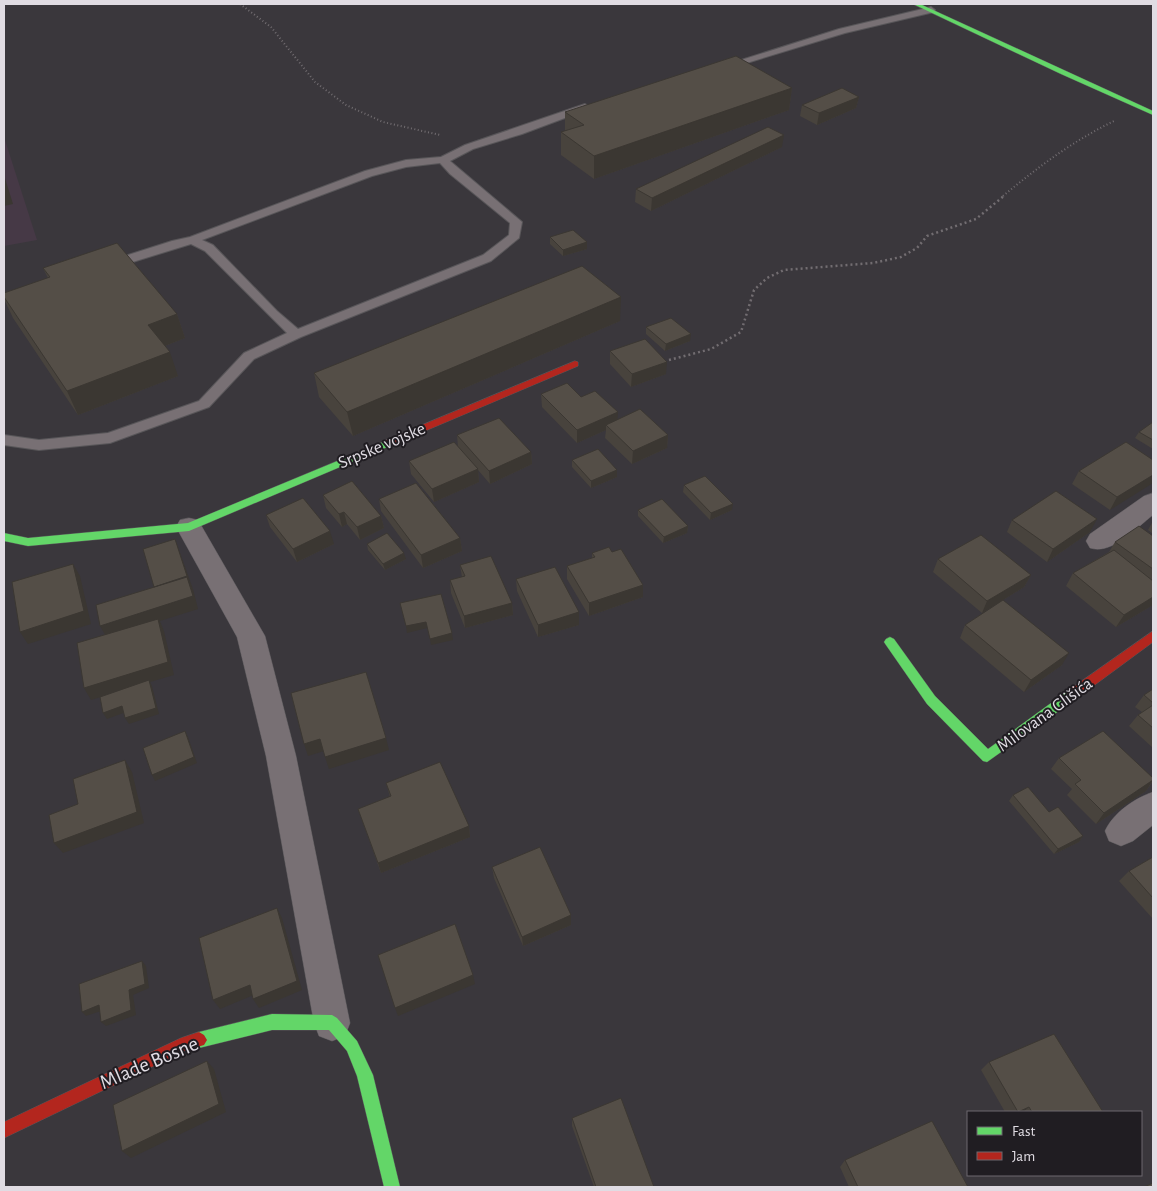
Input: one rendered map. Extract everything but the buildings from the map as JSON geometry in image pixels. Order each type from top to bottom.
[{"type":"street","points":[[916,4],[1021,51],[1076,80],[1153,113]]},
{"type":"street","name":"Srpske vojske","points":[[4,537],[28,542],[189,527],[576,364]]},
{"type":"street","points":[[1099,541],[1153,502]]},
{"type":"street","points":[[189,527],[251,636],[281,756],[332,1023],[352,1046],[365,1075],[392,1187]]},
{"type":"street","name":"Milovana Glišića","points":[[890,642],[931,700],[987,757],[1153,636]]},
{"type":"street","points":[[1121,831],[1153,806]]},
{"type":"street","name":"Mlade Bosne","points":[[4,1130],[186,1043],[272,1022],[332,1023]]},
{"type":"lane","points":[[711,70],[842,31],[931,10]]},
{"type":"lane","points":[[96,270],[176,243],[193,240],[362,176],[399,165],[429,160],[443,160],[469,147],[518,132],[595,104]]},
{"type":"lane","points":[[4,440],[39,445],[110,438],[204,404],[249,356],[296,334],[487,258],[515,236],[516,222],[454,172],[443,160]]},
{"type":"lane","points":[[193,240],[209,248],[273,314],[296,334]]},
{"type":"path","points":[[240,4],[270,27],[315,82],[346,105],[383,122],[442,136],[469,147]]},
{"type":"path","points":[[669,360],[712,350],[741,332],[754,290],[768,278],[784,270],[873,263],[901,257],[917,248],[927,236],[976,219],[1045,162],[1085,135],[1142,108]]},
{"type":"shaded area","points":[[4,137],[37,240],[4,246]]},
{"type":"traffic: fast","points":[[916,4],[1153,113]]},
{"type":"traffic: fast","points":[[4,537],[28,542],[189,527],[388,443]]},
{"type":"traffic: fast","points":[[890,642],[931,700],[987,757],[1073,694]]},
{"type":"traffic: fast","points":[[199,1040],[272,1022],[332,1023],[352,1046],[365,1075],[392,1187]]},
{"type":"traffic: jam","points":[[388,443],[575,364]]},
{"type":"traffic: jam","points":[[1073,694],[1153,636]]},
{"type":"traffic: jam","points":[[4,1130],[186,1043],[199,1040]]}]
